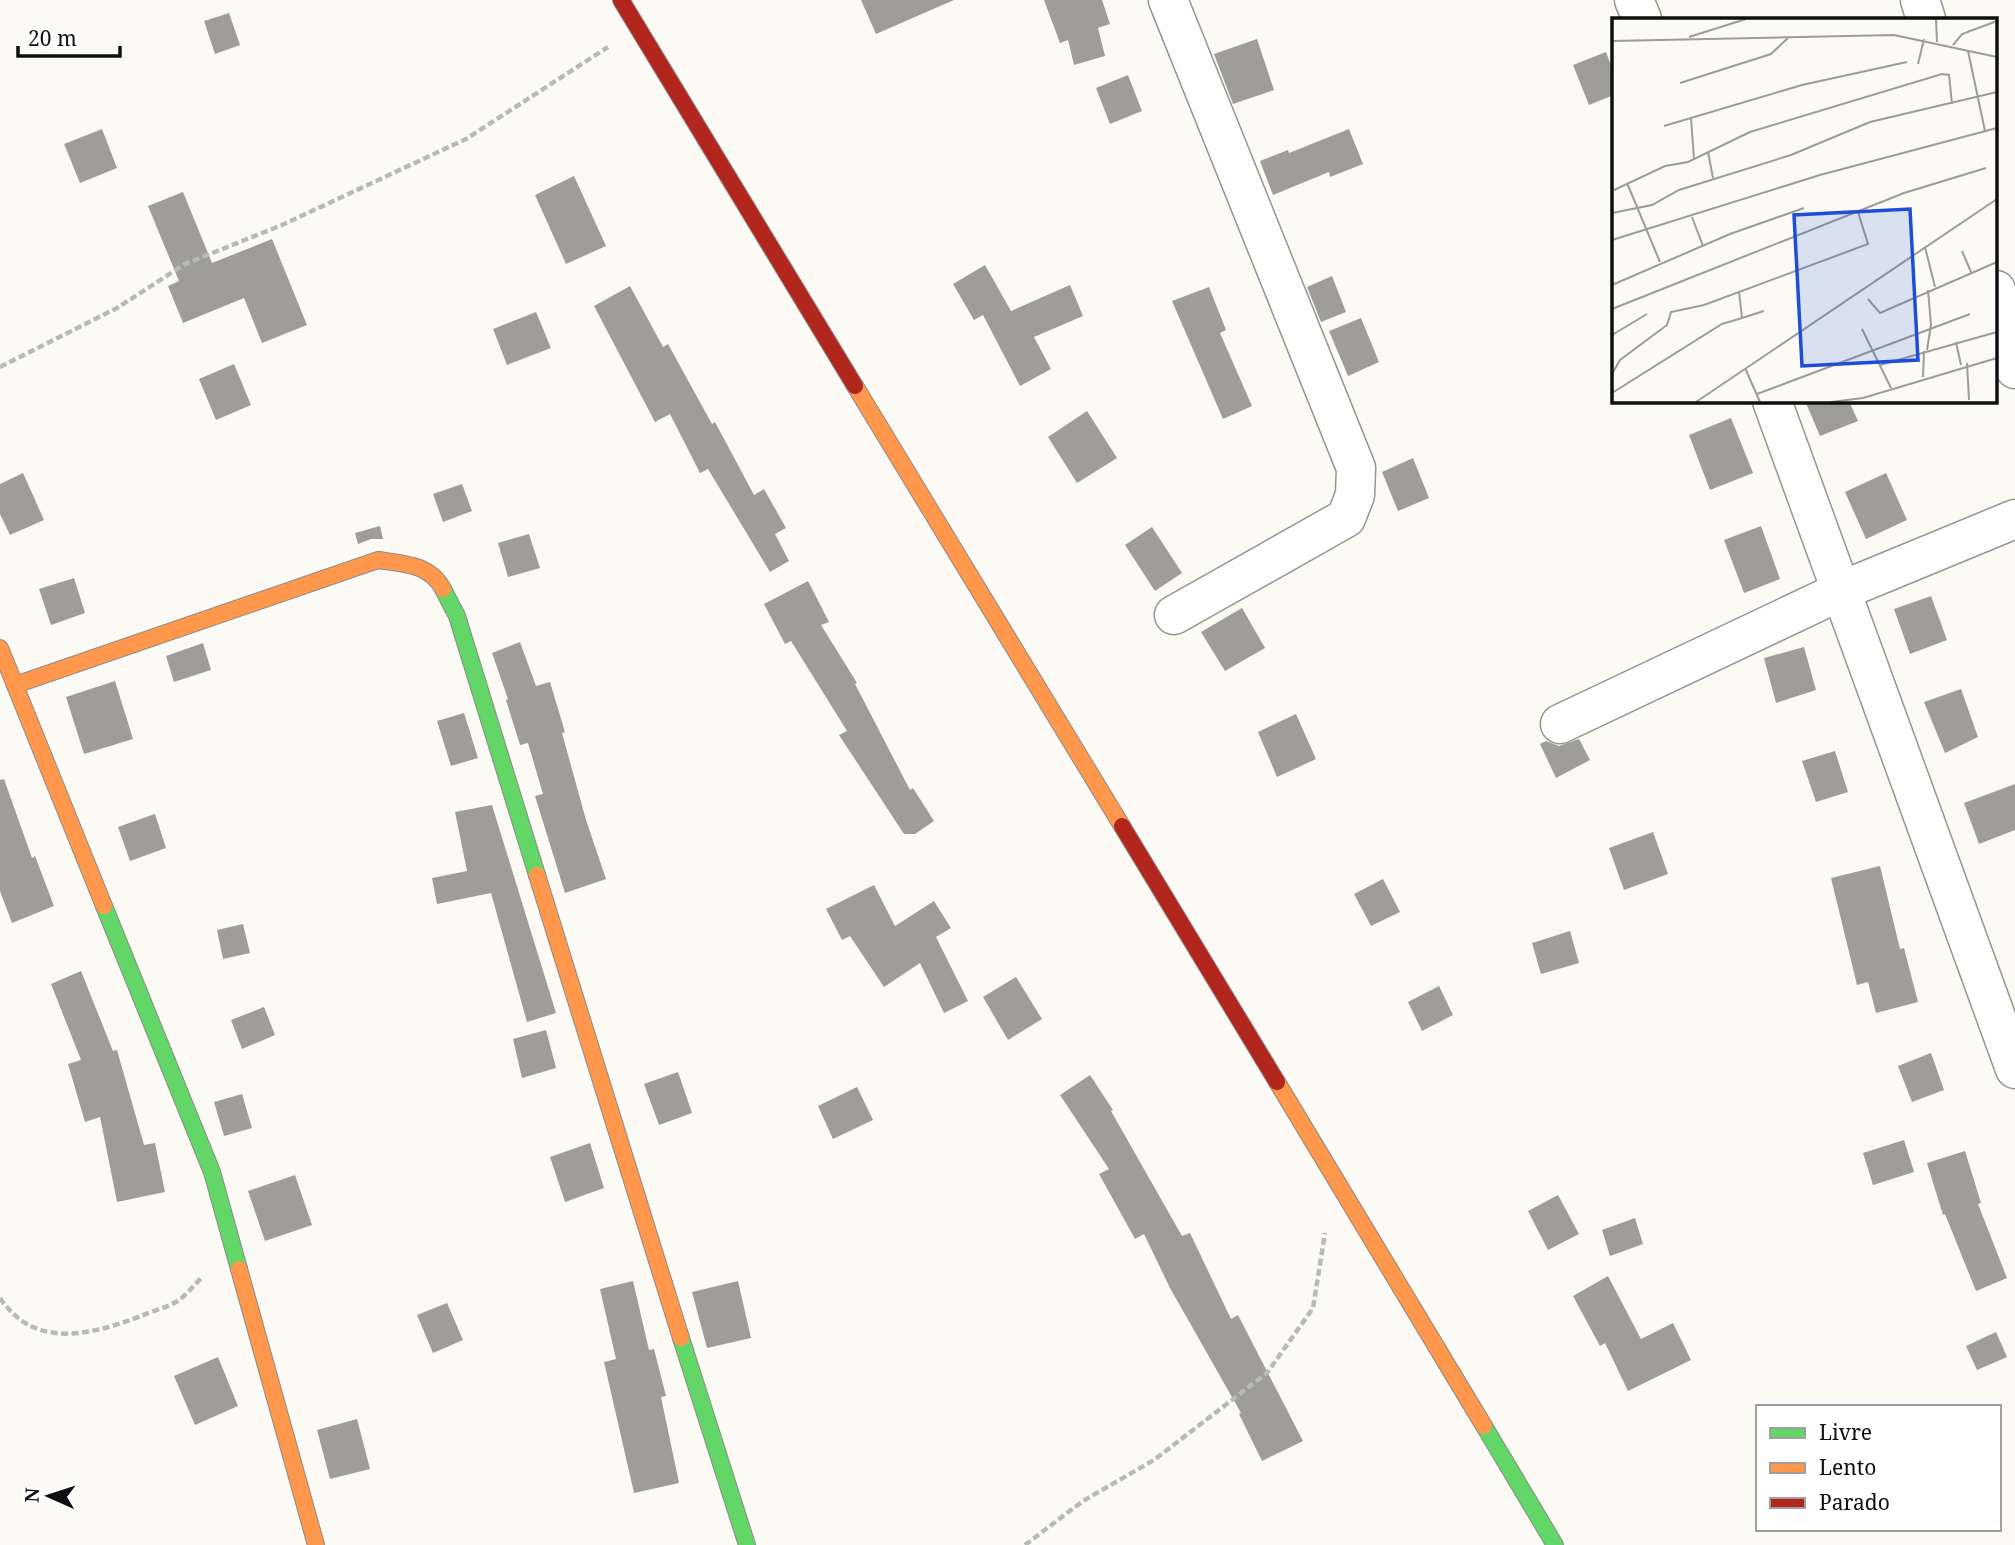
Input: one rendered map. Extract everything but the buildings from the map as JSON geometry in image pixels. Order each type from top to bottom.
[{"type":"street","points":[[621,0],[1335,1177],[1555,1545]]},
{"type":"street","points":[[1168,0],[1356,468],[1355,495],[1346,518],[1174,615]]},
{"type":"street","points":[[1634,0],[1642,18]]},
{"type":"street","points":[[1920,0],[1926,18]]},
{"type":"street","points":[[1997,294],[2015,369]]},
{"type":"street","points":[[1772,402],[1843,590],[2015,1069]]},
{"type":"street","points":[[1560,724],[1843,590],[2015,519]]},
{"type":"street","points":[[15,685],[378,559],[417,566],[437,577],[457,615],[629,1175],[747,1545]]},
{"type":"street","points":[[0,648],[212,1172],[316,1545]]},
{"type":"path","points":[[0,367],[117,308],[184,264],[282,225],[466,139],[638,27]]},
{"type":"path","points":[[1025,1545],[1083,1500],[1154,1460],[1267,1373],[1314,1308],[1335,1177]]},
{"type":"path","points":[[0,1298],[10,1312],[32,1328],[64,1334],[103,1330],[176,1302],[204,1275],[227,1228]]},
{"type":"traffic: fast","points":[[443,589],[457,616],[537,875]]},
{"type":"traffic: fast","points":[[104,906],[212,1172],[239,1269]]},
{"type":"traffic: fast","points":[[681,1338],[747,1545]]},
{"type":"traffic: fast","points":[[1484,1426],[1555,1545]]},
{"type":"traffic: slow","points":[[855,386],[1122,826]]},
{"type":"traffic: slow","points":[[15,685],[378,560],[407,564],[424,570],[431,574],[443,589]]},
{"type":"traffic: slow","points":[[0,648],[104,906]]},
{"type":"traffic: slow","points":[[537,875],[681,1338]]},
{"type":"traffic: slow","points":[[1277,1082],[1484,1426]]},
{"type":"traffic: slow","points":[[239,1269],[316,1545]]},
{"type":"traffic: jam","points":[[621,0],[855,386]]},
{"type":"traffic: jam","points":[[1122,826],[1277,1082]]}]
